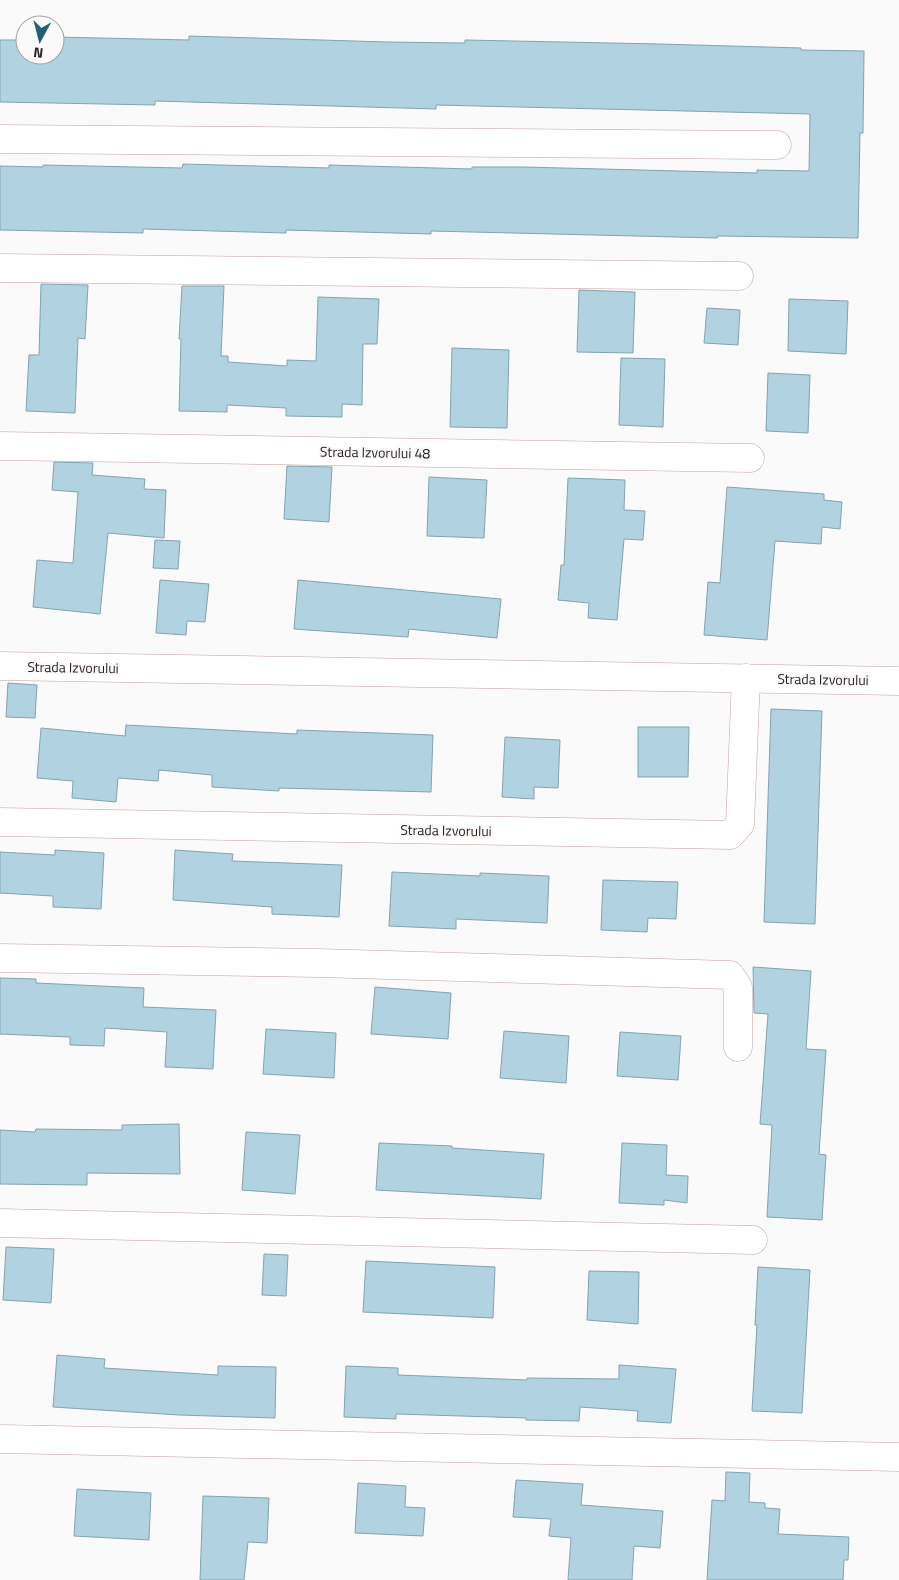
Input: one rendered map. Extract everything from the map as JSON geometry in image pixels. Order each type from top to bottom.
[{"type":"street","points":[[0,139],[777,145]]},
{"type":"street","points":[[0,268],[740,276]]},
{"type":"street","name":"Strada Izvorului 48","points":[[0,446],[750,458]]},
{"type":"street","name":"Strada Izvorului","points":[[0,666],[899,680]]},
{"type":"street","name":"Strada Izvorului","points":[[0,822],[730,835],[740,824],[746,678]]},
{"type":"street","points":[[0,958],[318,963],[730,974],[738,987],[738,1047]]},
{"type":"street","points":[[0,1223],[753,1240]]},
{"type":"street","points":[[0,1439],[899,1457]]},
{"type":"building","points":[[189,36],[387,42],[465,43],[465,40],[864,51],[863,133],[860,133],[858,238],[718,236],[717,238],[431,231],[431,234],[286,230],[286,233],[143,229],[143,233],[0,230],[0,166],[182,168],[183,164],[329,168],[329,165],[472,169],[472,167],[524,167],[757,173],[757,170],[809,171],[810,114],[436,105],[436,109],[155,101],[155,105],[0,102],[0,40],[15,40],[15,65],[65,65],[65,37],[189,40]]},
{"type":"building","points":[[41,284],[88,285],[85,339],[78,338],[75,413],[26,411],[29,355],[39,355]]},
{"type":"building","points":[[182,286],[224,286],[221,356],[228,356],[228,362],[287,366],[287,360],[316,361],[318,297],[379,299],[377,344],[363,344],[362,405],[342,404],[342,417],[286,416],[286,408],[227,405],[227,412],[179,411],[181,339],[179,339]]},
{"type":"building","points":[[579,290],[635,292],[633,353],[577,352]]},
{"type":"building","points":[[789,299],[848,301],[846,354],[788,351]]},
{"type":"building","points":[[707,308],[740,310],[738,345],[704,343]]},
{"type":"building","points":[[452,348],[509,350],[507,428],[450,427]]},
{"type":"building","points":[[621,358],[665,359],[663,427],[619,425]]},
{"type":"building","points":[[768,373],[810,375],[808,433],[766,431]]},
{"type":"building","points":[[54,462],[93,463],[92,475],[145,479],[144,489],[166,490],[164,538],[108,533],[100,614],[33,607],[37,560],[73,563],[78,492],[52,490]]},
{"type":"building","points":[[287,466],[332,467],[329,522],[284,519]]},
{"type":"building","points":[[429,477],[487,480],[484,538],[427,536]]},
{"type":"building","points":[[568,478],[625,480],[624,510],[645,511],[643,540],[624,539],[617,620],[588,618],[589,603],[558,600],[561,565],[564,565]]},
{"type":"building","points":[[727,487],[824,494],[824,500],[842,502],[840,529],[822,527],[821,544],[775,541],[767,640],[704,635],[708,582],[720,583]]},
{"type":"building","points":[[155,540],[180,541],[178,569],[153,568]]},
{"type":"building","points":[[160,580],[209,584],[205,622],[187,621],[186,635],[156,633]]},
{"type":"building","points":[[298,580],[501,599],[497,638],[409,629],[408,637],[294,629]]},
{"type":"building","points":[[8,683],[37,685],[35,718],[6,717]]},
{"type":"building","points":[[771,709],[822,711],[815,924],[764,922]]},
{"type":"building","points":[[126,725],[297,734],[297,730],[433,735],[431,792],[279,788],[279,791],[212,787],[212,775],[159,770],[158,781],[118,778],[116,802],[72,798],[73,781],[37,778],[41,728],[125,736]]},
{"type":"building","points":[[638,727],[689,727],[688,777],[638,777]]},
{"type":"building","points":[[505,737],[560,740],[558,788],[534,787],[534,799],[502,797]]},
{"type":"building","points":[[55,850],[104,853],[101,909],[53,907],[53,896],[0,893],[0,852],[55,855]]},
{"type":"building","points":[[175,850],[233,854],[232,861],[342,865],[339,917],[272,914],[272,907],[173,900]]},
{"type":"building","points":[[392,872],[480,876],[480,873],[549,876],[547,923],[456,919],[456,929],[389,926]]},
{"type":"building","points":[[603,880],[678,882],[676,919],[648,918],[647,932],[601,930]]},
{"type":"building","points":[[753,967],[811,971],[806,1049],[826,1050],[819,1154],[826,1155],[822,1220],[767,1217],[772,1125],[760,1124],[768,1014],[754,1013]]},
{"type":"building","points":[[0,978],[36,979],[36,983],[144,988],[143,1007],[216,1010],[213,1069],[165,1067],[167,1032],[105,1028],[104,1046],[70,1045],[70,1037],[0,1034]]},
{"type":"building","points":[[375,987],[451,993],[448,1039],[371,1034]]},
{"type":"building","points":[[266,1029],[336,1033],[334,1078],[263,1074]]},
{"type":"building","points":[[504,1031],[569,1036],[566,1083],[500,1078]]},
{"type":"building","points":[[620,1032],[681,1036],[678,1080],[617,1076]]},
{"type":"building","points":[[179,1124],[180,1174],[87,1173],[87,1185],[0,1184],[0,1130],[35,1132],[36,1129],[122,1130],[122,1125]]},
{"type":"building","points":[[246,1132],[300,1135],[295,1194],[242,1190]]},
{"type":"building","points":[[379,1143],[452,1146],[452,1148],[544,1154],[541,1199],[376,1190]]},
{"type":"building","points":[[622,1143],[667,1145],[666,1175],[688,1176],[687,1203],[664,1200],[664,1205],[619,1203]]},
{"type":"building","points":[[6,1247],[54,1249],[51,1303],[3,1300]]},
{"type":"building","points":[[264,1254],[288,1255],[286,1296],[262,1295]]},
{"type":"building","points":[[366,1261],[495,1267],[493,1318],[363,1312]]},
{"type":"building","points":[[758,1267],[810,1270],[802,1413],[752,1411]]},
{"type":"building","points":[[589,1271],[639,1272],[638,1324],[587,1320]]},
{"type":"building","points":[[57,1355],[105,1359],[104,1368],[218,1375],[218,1366],[276,1367],[275,1418],[179,1415],[53,1407]]},
{"type":"building","points":[[619,1365],[676,1369],[671,1423],[637,1421],[638,1411],[580,1407],[579,1421],[396,1414],[396,1419],[344,1417],[346,1366],[398,1368],[398,1375],[527,1380],[527,1378],[619,1379]]},
{"type":"building","points":[[726,1472],[750,1473],[749,1502],[765,1503],[765,1508],[780,1509],[778,1534],[849,1537],[848,1560],[844,1560],[843,1580],[707,1580],[712,1500],[725,1501]]},
{"type":"building","points":[[516,1480],[583,1484],[581,1505],[663,1511],[660,1548],[634,1546],[632,1580],[568,1580],[571,1538],[549,1536],[551,1519],[513,1517]]},
{"type":"building","points":[[358,1483],[406,1486],[405,1507],[425,1508],[423,1536],[355,1533]]},
{"type":"building","points":[[77,1489],[151,1493],[149,1540],[74,1536]]},
{"type":"building","points":[[203,1496],[269,1498],[267,1543],[248,1542],[244,1580],[200,1580]]}]
